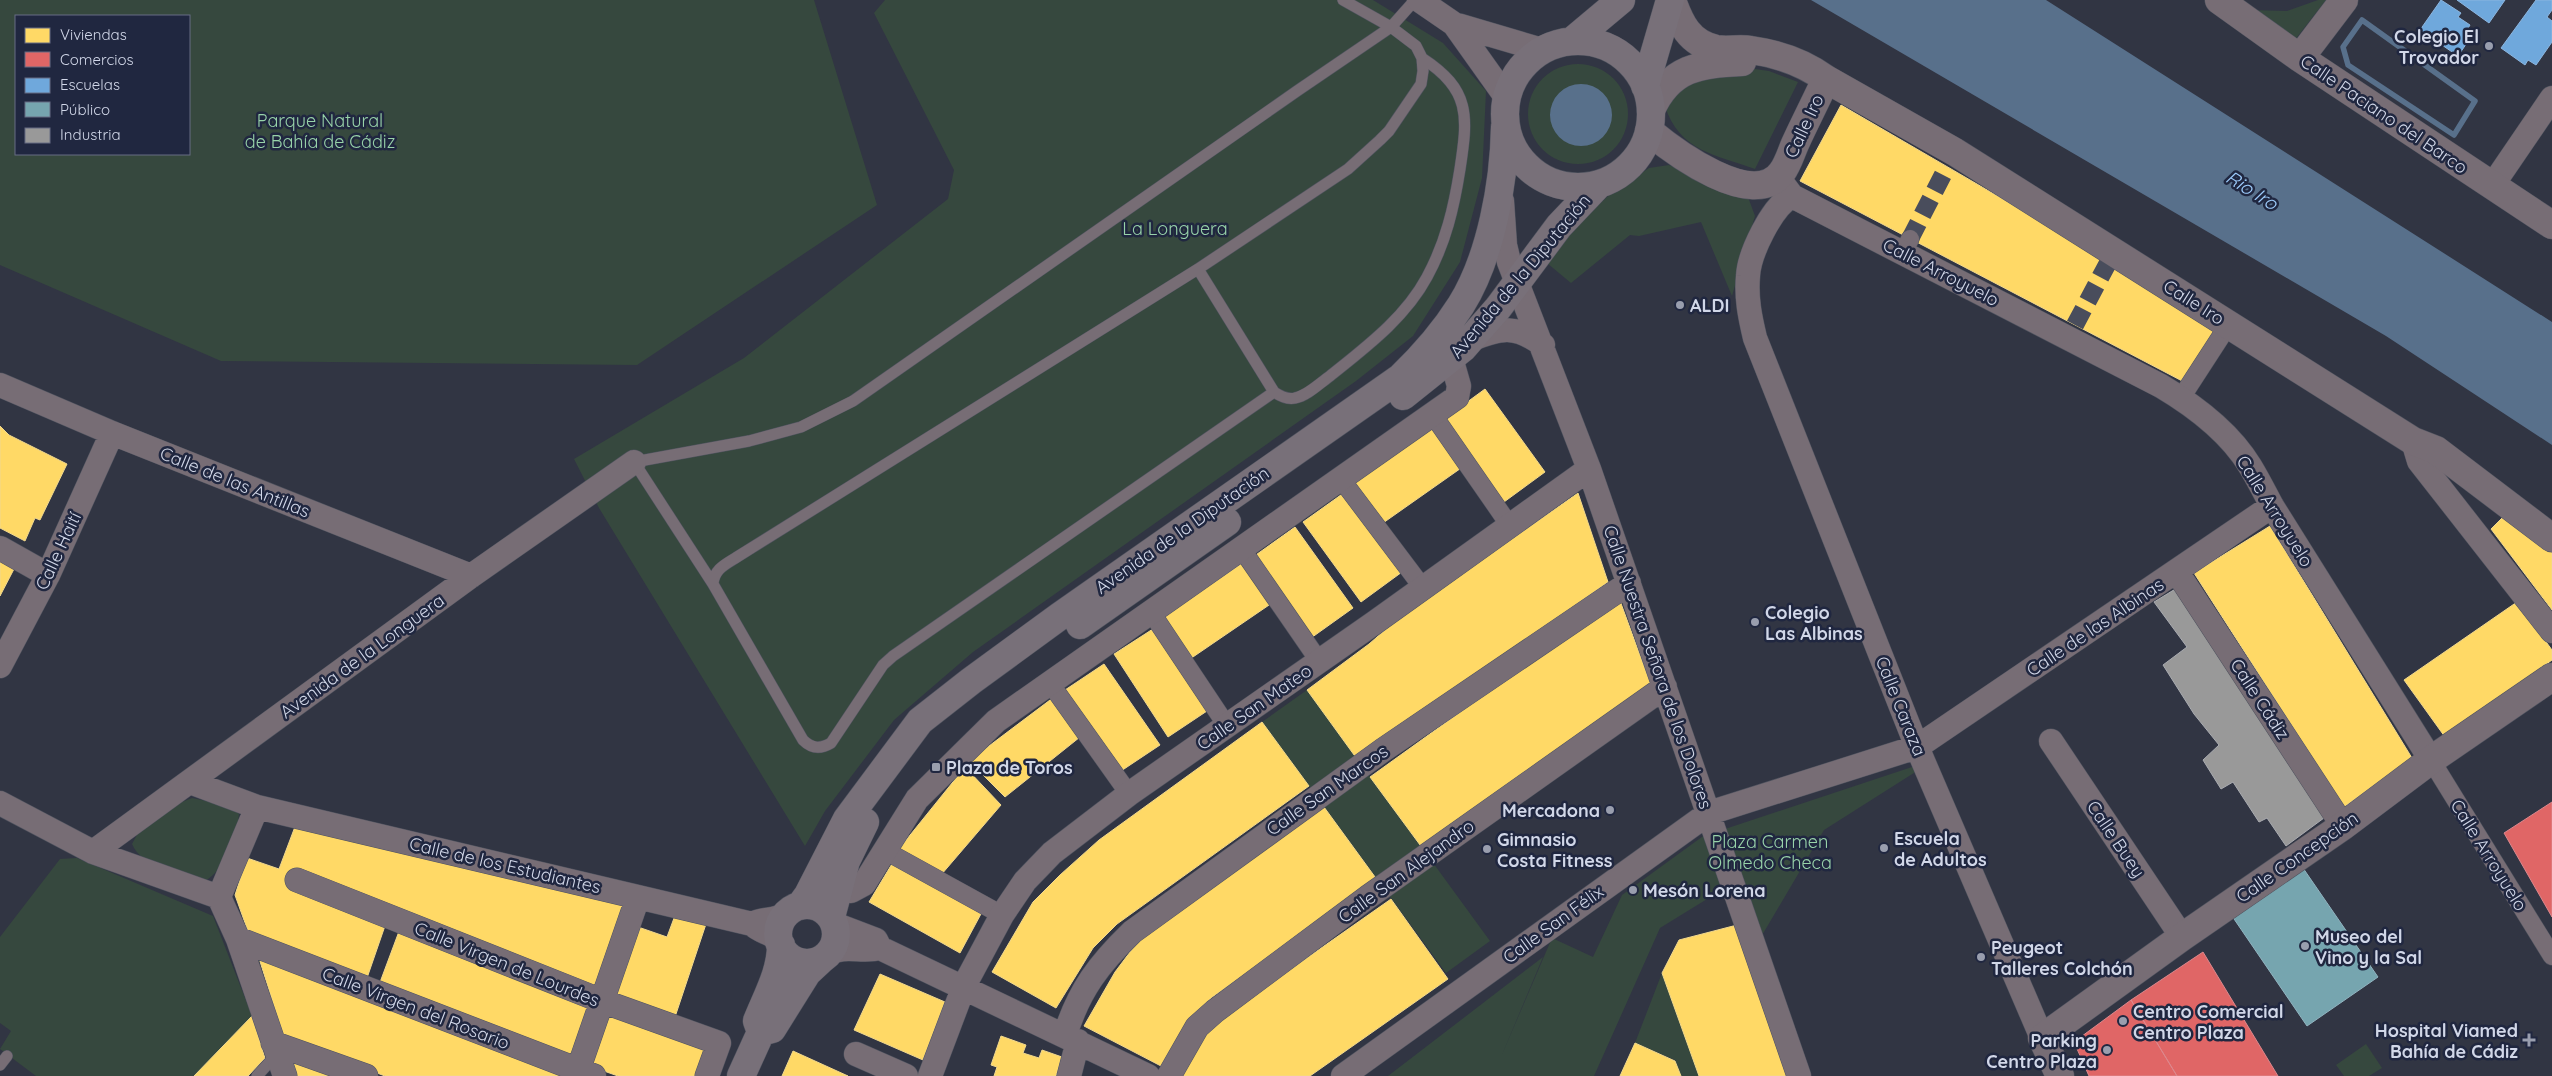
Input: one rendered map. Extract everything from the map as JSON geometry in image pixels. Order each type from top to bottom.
[{"type":"main road","points":[[1572,41],[1621,0]]},
{"type":"main road","points":[[1648,109],[1633,67],[1616,52],[1587,42],[1572,41],[1542,50],[1519,70],[1506,97],[1506,127],[1517,156],[1540,176],[1568,186],[1599,184],[1625,170],[1644,145],[1648,109],[1671,0]]},
{"type":"main road","name":"Avenida de la Diputación","points":[[793,910],[808,895],[846,819],[920,721],[1060,616],[1400,378],[1421,358],[1444,331],[1458,310],[1477,272],[1489,235],[1500,180],[1506,127]]},
{"type":"main road","name":"Avenida de la Diputación","points":[[832,920],[837,890],[846,860],[868,815],[898,775],[951,718],[1003,678],[1147,579],[1405,394],[1460,349],[1517,281],[1559,226],[1599,184]]},
{"type":"main road","points":[[742,1076],[761,1032],[757,1021],[781,958],[779,929],[793,910],[820,908],[832,920],[835,940],[825,956],[807,973],[772,1029],[761,1032]]},
{"type":"main road","points":[[780,943],[791,957],[798,961],[814,962],[825,956]]},
{"type":"street","points":[[1417,0],[1454,24],[1542,50]]},
{"type":"street","name":"Calle Iro","points":[[1671,0],[1681,25],[1698,42],[1717,49],[1749,49],[1787,57],[1809,67],[1951,160],[2112,257],[2229,324],[2413,441],[2436,450],[2552,538]]},
{"type":"street","name":"Calle Paciano del Barco","points":[[2219,0],[2300,58],[2552,226]]},
{"type":"street","points":[[2300,58],[2344,0]]},
{"type":"street","points":[[1454,24],[1506,97]]},
{"type":"street","name":"Calle Iro","points":[[1648,109],[1662,89],[1675,76],[1698,66],[1745,62],[1770,65],[1826,79]]},
{"type":"street","name":"Calle Iro","points":[[1787,185],[1826,79]]},
{"type":"street","points":[[2492,186],[2552,98]]},
{"type":"street","points":[[1648,109],[1675,152],[1709,172],[1744,184],[1787,185]]},
{"type":"street","name":"Calle Nuestra Señora de los Dolores","points":[[1500,180],[1505,245],[1517,281],[1543,345],[1589,470],[1709,813],[1736,901],[1799,1076]]},
{"type":"street","points":[[1744,184],[1762,203],[1763,229]]},
{"type":"street","name":"Calle Caraza","points":[[1787,185],[1781,203],[1763,229],[1748,274],[1747,306],[1755,338],[1917,747],[2060,1076]]},
{"type":"street","name":"Calle Arroyuelo","points":[[1787,185],[2072,331],[2181,398],[2226,437],[2249,464],[2272,506],[2552,956]]},
{"type":"street","points":[[2181,398],[2229,324]]},
{"type":"street","points":[[837,890],[851,891],[864,884],[918,799],[959,755],[996,721],[1457,397],[1459,392],[1460,349],[1492,331],[1510,329],[1530,335],[1543,345]]},
{"type":"street","name":"Calle de las Antillas","points":[[0,385],[112,433],[471,576]]},
{"type":"street","points":[[1433,415],[1510,526]]},
{"type":"street","name":"Calle Haití","points":[[0,666],[48,575],[112,433]]},
{"type":"street","points":[[2413,441],[2419,461],[2552,631]]},
{"type":"street","name":"Avenida de la Longuera","points":[[92,852],[471,576],[634,462]]},
{"type":"street","name":"Calle San Mateo","points":[[930,1076],[964,986],[1002,915],[1025,881],[1052,852],[1129,794],[1589,470]]},
{"type":"street","points":[[1341,479],[1423,588]]},
{"type":"street","points":[[2452,504],[2451,493],[2456,484],[2466,479],[2476,481]]},
{"type":"street","name":"Calle de las Albinas","points":[[1917,747],[2272,506]]},
{"type":"street","points":[[0,548],[48,575]]},
{"type":"street","points":[[1241,548],[1319,661]]},
{"type":"street","name":"Calle Cádiz","points":[[2177,572],[2344,826]]},
{"type":"street","name":"Calle San Marcos","points":[[1069,1076],[1073,1009],[1085,986],[1103,961],[1132,932],[1383,750],[1629,583]]},
{"type":"street","points":[[1151,612],[1227,726]]},
{"type":"street","name":"Calle Concepción","points":[[2042,1038],[2182,937],[2344,826],[2431,760],[2552,677]]},
{"type":"street","points":[[1050,683],[1129,794]]},
{"type":"street","name":"Calle San Alejandro","points":[[1169,1076],[1197,1027],[1215,1011],[1368,897],[1665,686]]},
{"type":"street","name":"Calle Buey","points":[[2051,741],[2182,937]]},
{"type":"street","name":"Calle San Félix","points":[[1343,1076],[1709,813],[1917,747]]},
{"type":"street","name":"Calle de los Estudiantes","points":[[190,782],[257,807],[752,924],[757,929],[774,936],[780,943]]},
{"type":"street","points":[[257,807],[219,896],[238,939],[285,1076]]},
{"type":"street","points":[[4,813],[92,852],[219,896]]},
{"type":"street","points":[[884,850],[1002,915]]},
{"type":"street","name":"Calle Virgen de Lourdes","points":[[297,880],[602,1001],[719,1043],[708,1076]]},
{"type":"street","points":[[582,1074],[602,1001],[638,897]]},
{"type":"street","name":"Calle de los Estudiantes","points":[[752,924],[758,921],[774,920],[793,910]]},
{"type":"street","points":[[832,920],[876,940],[880,948],[964,986],[1148,1076]]},
{"type":"street","name":"Calle Virgen del Rosario","points":[[238,939],[582,1074]]},
{"type":"street","points":[[825,956],[843,948],[873,950],[880,948]]},
{"type":"street","points":[[275,1048],[366,1076]]},
{"type":"street","points":[[856,1054],[906,1076]]},
{"type":"lane","points":[[713,584],[713,578],[719,569],[737,557],[1198,269],[1348,169],[1380,140],[1421,84],[1422,58],[1416,46],[1392,28],[1343,0]]},
{"type":"lane","points":[[1274,392],[893,656],[883,666],[831,743],[826,746],[814,747],[803,740],[713,584],[634,462],[748,441],[801,427],[853,401],[1289,96],[1392,28],[1417,0]]},
{"type":"lane","points":[[1198,269],[1274,392],[1286,398],[1300,397],[1361,352],[1409,304],[1428,276],[1445,241],[1456,196],[1466,119],[1462,102],[1454,85],[1434,66],[1422,58]]},
{"type":"lane","points":[[257,1076],[275,1048]]},
{"type":"green space","name":"Parque Natural de Bahía de Cádiz","points":[[0,0],[814,0],[877,205],[637,365],[221,361],[0,265]]},
{"type":"green space","name":"La Longuera","points":[[885,0],[1373,0],[1443,43],[1486,91],[1482,178],[1460,262],[1413,336],[1356,381],[973,652],[894,720],[825,811],[805,846],[599,508],[574,459],[744,358],[948,199],[954,170],[874,13]]},
{"type":"green space","points":[[2318,0],[2326,0],[2294,41],[2248,10],[2287,11]]},
{"type":"green space","points":[[1578,64],[1588,65],[1606,72],[1620,86],[1627,104],[1627,124],[1620,142],[1606,156],[1588,163],[1578,164],[1568,163],[1550,156],[1536,142],[1529,124],[1528,114],[1529,104],[1536,86],[1550,72],[1568,65]]},
{"type":"green space","points":[[1748,68],[1769,71],[1798,82],[1755,169],[1713,155],[1689,142],[1679,133],[1671,121],[1665,106],[1679,86]]},
{"type":"green space","points":[[1669,165],[1748,197],[1755,216],[1732,296],[1701,222],[1639,236],[1630,235],[1571,283],[1547,263],[1572,230],[1607,197],[1649,168]]},
{"type":"green space","points":[[1307,690],[1490,941],[1446,973],[1262,722]]},
{"type":"green space","name":"Plaza Carmen Olmedo Checa","points":[[1915,766],[1917,771],[1824,830],[1761,937],[1725,829]]},
{"type":"green space","points":[[192,798],[231,806],[239,814],[236,832],[224,861],[212,876],[205,881],[153,864],[144,859],[132,844],[138,833],[182,802]]},
{"type":"green space","points":[[1706,834],[1725,888],[1660,928],[1594,1076],[1388,1076],[1543,957],[1501,1057],[1552,938],[1593,957],[1622,895]]},
{"type":"green space","points":[[77,858],[213,916],[252,1016],[194,1076],[36,1076],[0,1049],[11,1031],[0,1023],[0,937],[60,859]]},
{"type":"green space","points":[[1662,973],[1699,1076],[1681,1076],[1675,1060],[1635,1043]]},
{"type":"green space","points":[[2366,1044],[2382,1068],[2369,1076],[2344,1076],[2336,1065]]},
{"type":"water","name":"Rio Iro","points":[[1811,0],[2046,0],[2552,322],[2552,445],[2386,336]]},
{"type":"water","points":[[1581,84],[1598,89],[1603,93],[1607,98],[1612,115],[1607,132],[1603,137],[1598,141],[1581,146],[1564,141],[1559,137],[1555,132],[1550,115],[1555,98],[1559,93],[1564,89]]},
{"type":"building: Viviendas","points":[[1841,105],[2223,327],[2186,383],[1800,181]]},
{"type":"building: Viviendas","points":[[1485,389],[1545,472],[1504,502],[1444,419]]},
{"type":"building: Viviendas","points":[[0,426],[9,435],[67,464],[40,520],[35,518],[25,541],[0,528]]},
{"type":"building: Viviendas","points":[[1435,426],[1464,466],[1383,523],[1354,483]]},
{"type":"building: Viviendas","points":[[1345,492],[1402,572],[1361,602],[1303,522]]},
{"type":"building: Viviendas","points":[[1578,493],[1608,582],[1357,759],[1307,690],[1369,644],[1400,617]]},
{"type":"building: Viviendas","points":[[2507,513],[2552,547],[2552,610],[2491,529]]},
{"type":"building: Viviendas","points":[[2270,526],[2412,758],[2344,807],[2194,573]]},
{"type":"building: Viviendas","points":[[1295,527],[1353,608],[1311,638],[1253,557]]},
{"type":"building: Viviendas","points":[[0,561],[14,569],[0,596]]},
{"type":"building: Viviendas","points":[[1244,562],[1272,603],[1190,659],[1161,618]]},
{"type":"building: Viviendas","points":[[1619,598],[1651,685],[1423,849],[1370,777]]},
{"type":"building: Viviendas","points":[[2517,602],[2552,650],[2552,660],[2445,737],[2404,680]]},
{"type":"building: Viviendas","points":[[1156,627],[1210,709],[1168,737],[1114,654]]},
{"type":"building: Viviendas","points":[[1104,664],[1160,745],[1118,773],[1062,692]]},
{"type":"building: Viviendas","points":[[1054,697],[1080,737],[1005,797],[969,761]]},
{"type":"building: Viviendas","points":[[1262,722],[1309,786],[1117,924],[1093,948],[1056,1008],[992,972],[1033,902],[1060,875],[1099,840]]},
{"type":"building: Viviendas","points":[[965,767],[1001,805],[941,875],[898,850]]},
{"type":"building: Viviendas","points":[[1324,807],[1378,881],[1211,998],[1188,1021],[1161,1066],[1084,1026],[1115,972],[1133,948],[1150,931]]},
{"type":"building: Viviendas","points":[[296,824],[631,901],[600,990],[387,920],[367,978],[250,937],[235,895],[247,858],[279,869]]},
{"type":"building: Viviendas","points":[[893,862],[982,912],[960,953],[869,902]]},
{"type":"building: Viviendas","points":[[1391,899],[1448,979],[1310,1076],[1183,1076],[1189,1055],[1217,1021]]},
{"type":"building: Viviendas","points":[[677,910],[706,924],[674,1020],[613,996],[638,927],[667,937]]},
{"type":"building: Viviendas","points":[[1737,925],[1791,1076],[1699,1076],[1662,973],[1679,940]]},
{"type":"building: Viviendas","points":[[401,926],[597,1003],[576,1062],[379,985]]},
{"type":"building: Viviendas","points":[[258,955],[568,1076],[385,1076],[284,1038]]},
{"type":"building: Viviendas","points":[[880,974],[945,1002],[923,1060],[854,1030]]},
{"type":"building: Viviendas","points":[[606,1010],[708,1046],[697,1076],[618,1076],[587,1065]]},
{"type":"building: Viviendas","points":[[252,1016],[265,1058],[248,1076],[194,1076]]},
{"type":"building: Viviendas","points":[[1001,1036],[1026,1045],[1023,1053],[1039,1058],[1042,1050],[1062,1057],[1056,1076],[994,1076],[997,1067],[991,1065]]},
{"type":"building: Viviendas","points":[[1635,1043],[1675,1061],[1681,1076],[1620,1076]]},
{"type":"building: Viviendas","points":[[793,1051],[848,1076],[782,1076]]},
{"type":"building: Viviendas","points":[[284,1053],[347,1076],[294,1076]]},
{"type":"building: Comercios","points":[[2552,802],[2552,917],[2504,833]]},
{"type":"building: Comercios","points":[[2203,952],[2278,1076],[2177,1076],[2131,1000]]},
{"type":"building: Comercios","name":"Centro Comercial Centro Plaza","points":[[2131,1000],[2177,1076],[2089,1076],[2074,1042]]},
{"type":"building: Escuelas","points":[[2441,0],[2461,13],[2458,17],[2470,25],[2467,30],[2473,34],[2458,56],[2420,30]]},
{"type":"building: Escuelas","points":[[2457,0],[2505,0],[2489,23]]},
{"type":"building: Escuelas","points":[[2536,0],[2552,0],[2552,10],[2547,17],[2552,21],[2552,42],[2536,65],[2528,60],[2525,65],[2501,48]]},
{"type":"building: Público","name":"Museo del Vino y la Sal","points":[[2303,868],[2378,977],[2307,1026],[2232,916]]},
{"type":"building: Industria","points":[[2177,588],[2328,815],[2286,846],[2267,818],[2259,822],[2233,782],[2221,789],[2203,760],[2219,745],[2194,714],[2163,665],[2187,647],[2154,602]]},
{"type":"waterway","points":[[2362,20],[2475,101],[2454,135],[2348,65],[2343,47],[2362,20]]},
{"type":"tunnel","points":[[1910,239],[1947,167]]},
{"type":"tunnel","points":[[2075,325],[2109,261]]},
{"type":"place","name":"Colegio El Trovador","points":[[2489,46]]},
{"type":"place","name":"ALDI","points":[[1680,305]]},
{"type":"place","name":"Colegio Las Albinas","points":[[1755,622]]},
{"type":"place","name":"Plaza de Toros","points":[[936,767]]},
{"type":"place","name":"Mercadona","points":[[1610,810]]},
{"type":"place","name":"Escuela de Adultos","points":[[1884,848]]},
{"type":"place","name":"Gimnasio Costa Fitness","points":[[1487,849]]},
{"type":"place","name":"Mesón Lorena","points":[[1633,890]]},
{"type":"place","name":"Museo del Vino y la Sal","points":[[2305,946]]},
{"type":"place","name":"Peugeot Talleres Colchón","points":[[1981,957]]},
{"type":"place","name":"Centro Comercial Centro Plaza","points":[[2123,1021]]},
{"type":"place","name":"Hospital Viamed Bahía de Cádiz","points":[[2529,1040]]},
{"type":"place","name":"Parking Centro Plaza","points":[[2107,1050]]}]
